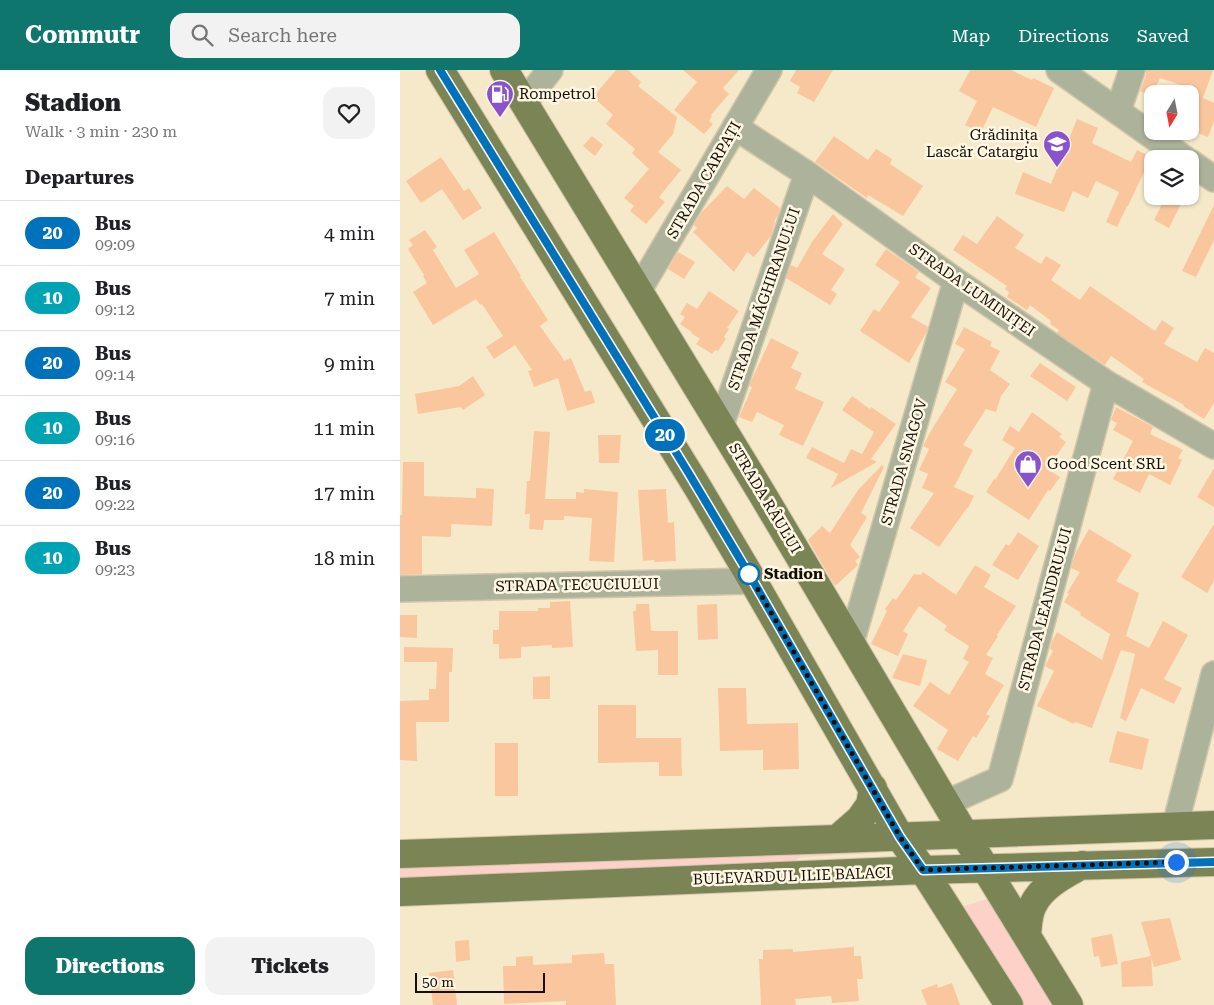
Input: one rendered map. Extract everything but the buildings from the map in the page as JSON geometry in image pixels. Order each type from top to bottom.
[{"type":"main road","points":[[440,70],[753,581],[900,837],[1010,1005]]},
{"type":"main road","name":"STRADA RÂULUI","points":[[504,70],[721,425],[965,835],[1069,1005]]},
{"type":"main road","points":[[837,839],[860,819],[870,805],[872,788]]},
{"type":"main road","points":[[400,854],[1214,825]]},
{"type":"main road","name":"BULEVARDUL ILIE BALACI","points":[[400,892],[923,870],[1214,862]]},
{"type":"main road","points":[[1027,936],[1028,918],[1032,905],[1040,894],[1063,876],[1082,865]]},
{"type":"street","points":[[525,102],[550,70]]},
{"type":"street","name":"STRADA CARPAȚI","points":[[639,290],[769,70]]},
{"type":"street","points":[[1059,70],[1172,150]]},
{"type":"street","points":[[1118,111],[1132,70]]},
{"type":"street","name":"STRADA LUMINIȚEI","points":[[735,127],[807,174],[956,280],[1106,383],[1214,446]]},
{"type":"street","points":[[1199,168],[1214,179]]},
{"type":"street","name":"STRADA MĂGHIRANULUI","points":[[721,425],[807,174]]},
{"type":"street","name":"STRADA SNAGOV","points":[[851,643],[956,280]]},
{"type":"street","name":"STRADA LEANDRULUI","points":[[946,803],[1000,779],[1106,383]]},
{"type":"street","name":"STRADA TECUCIULUI","points":[[400,589],[753,581]]},
{"type":"street","points":[[1175,826],[1214,674]]},
{"type":"shaded area","points":[[880,849],[878,853],[801,857],[785,865],[400,879],[400,862]]},
{"type":"shaded area","points":[[990,898],[1055,1005],[1022,1005],[961,907]]},
{"type":"bus line","name":"20","points":[[440,70],[698,488],[900,837],[923,870],[1214,862]]},
{"type":"place","name":"Rompetrol","points":[[500,118]]},
{"type":"place","name":"Grădinița Lascăr Catargiu","points":[[1057,168]]},
{"type":"place","name":"Good Scent SRL","points":[[1028,488]]},
{"type":"place","name":"Stadion","points":[[749,574]]},
{"type":"route","points":[[749,574],[900,837],[923,870],[1176,862]]}]
